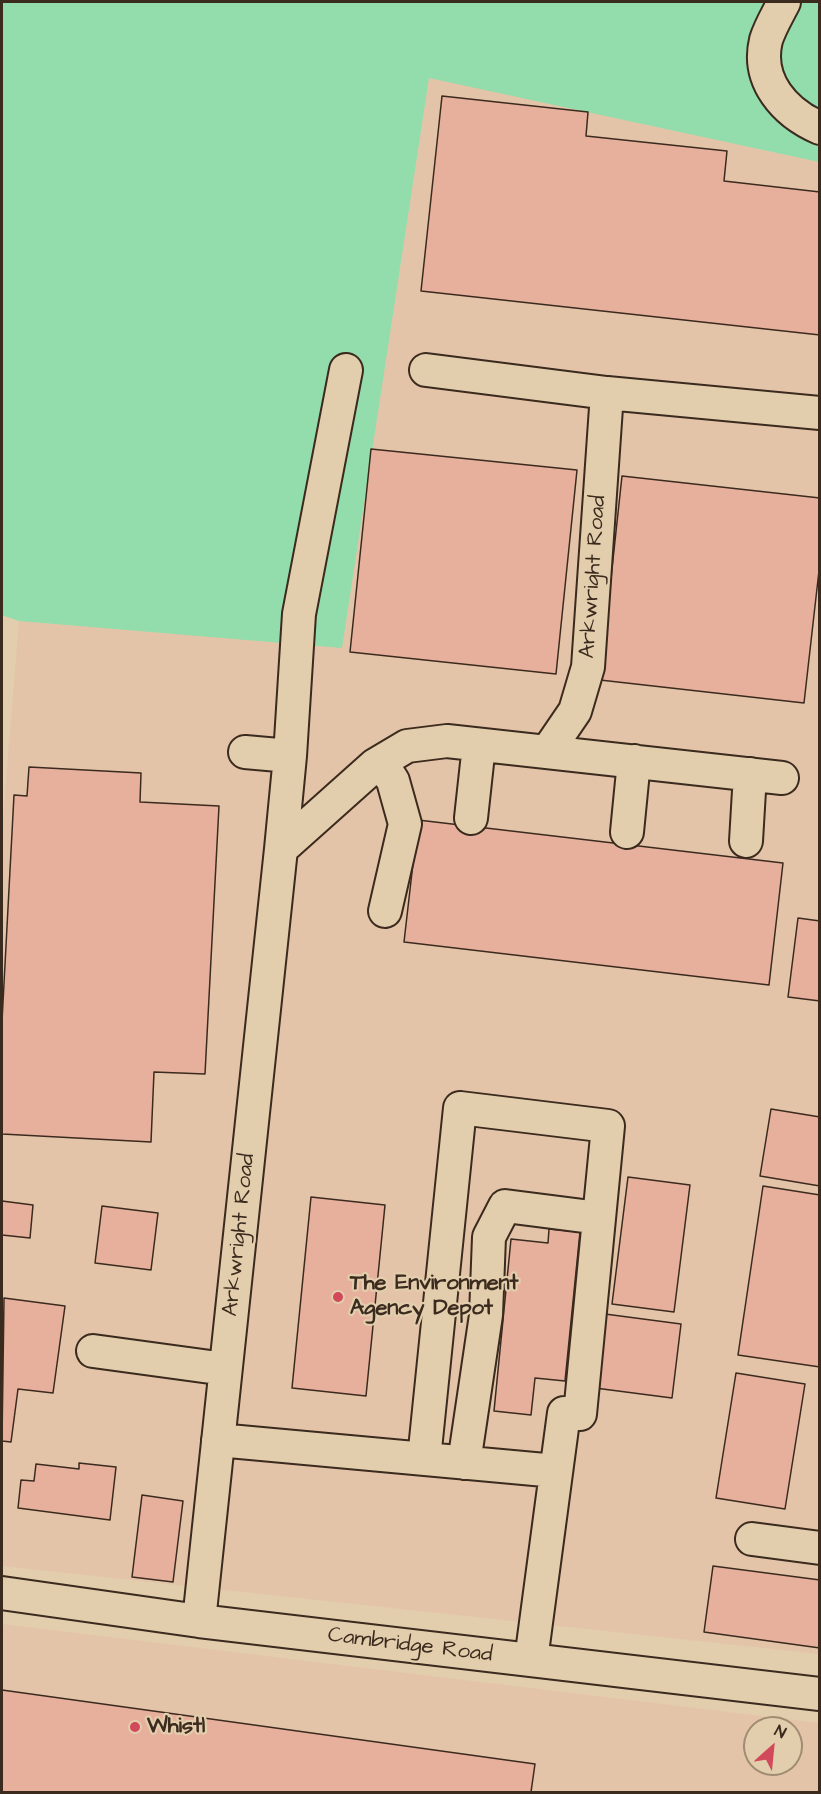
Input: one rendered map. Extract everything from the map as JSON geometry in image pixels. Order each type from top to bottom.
[{"type":"street","points":[[784,2],[766,41],[765,72],[778,100],[804,121],[819,128]]},
{"type":"street","name":"Arkwright Road","points":[[199,1621],[281,849],[290,756],[299,614],[346,370]]},
{"type":"street","points":[[426,370],[607,393],[819,413]]},
{"type":"street","name":"Arkwright Road","points":[[547,752],[575,711],[588,667],[607,393]]},
{"type":"street","points":[[281,849],[381,762],[407,746],[447,741],[782,778]]},
{"type":"street","points":[[471,818],[479,745]]},
{"type":"street","points":[[245,752],[290,756]]},
{"type":"street","points":[[627,832],[634,761]]},
{"type":"street","points":[[381,762],[393,781],[405,824],[385,911]]},
{"type":"street","points":[[746,840],[750,774]]},
{"type":"street","points":[[424,1459],[460,1108],[608,1126],[580,1414],[564,1413],[531,1660]]},
{"type":"street","points":[[464,1463],[486,1315],[489,1237],[505,1206],[599,1218]]},
{"type":"street","points":[[93,1351],[225,1369]]},
{"type":"street","points":[[218,1440],[556,1471]]},
{"type":"street","points":[[752,1539],[819,1548]]},
{"type":"street","name":"Cambridge Road","points":[[2,1593],[199,1621],[819,1694]]},
{"type":"shaded area","points":[[429,77],[819,162],[819,1654],[2,1566],[2,832],[19,621],[342,647]]},
{"type":"shaded area","points":[[2,1624],[761,1716],[743,1716],[743,1776],[803,1776],[803,1721],[819,1723],[819,1792],[2,1792]]},
{"type":"green space","points":[[2,2],[819,2],[819,162],[429,78],[342,648],[19,621],[2,615]]},
{"type":"building","points":[[442,96],[588,112],[586,136],[727,151],[724,181],[820,192],[820,335],[421,291]]},
{"type":"building","points":[[371,449],[577,470],[556,674],[350,652]]},
{"type":"building","points":[[622,476],[820,498],[820,562],[804,703],[600,680]]},
{"type":"building","points":[[29,767],[141,773],[140,802],[219,806],[205,1074],[154,1072],[151,1142],[2,1134],[2,1021],[14,795],[27,796]]},
{"type":"building","points":[[418,820],[783,863],[769,985],[404,942]]},
{"type":"building","points":[[798,918],[820,921],[820,1001],[788,997]]},
{"type":"building","points":[[771,1109],[820,1117],[820,1186],[760,1176]]},
{"type":"building","points":[[628,1177],[690,1185],[674,1312],[612,1304]]},
{"type":"building","points":[[763,1186],[820,1195],[820,1367],[738,1355]]},
{"type":"building","name":"The Environment Agency Depot","points":[[311,1197],[385,1205],[366,1396],[292,1388]]},
{"type":"building","points":[[2,1201],[33,1205],[30,1238],[2,1235]]},
{"type":"building","points":[[102,1206],[158,1213],[151,1270],[95,1263]]},
{"type":"building","points":[[549,1229],[580,1232],[565,1381],[535,1378],[531,1415],[494,1411],[511,1239],[548,1243]]},
{"type":"building","points":[[4,1298],[65,1306],[53,1393],[18,1389],[11,1442],[2,1441]]},
{"type":"building","points":[[605,1314],[681,1324],[672,1398],[595,1388]]},
{"type":"building","points":[[736,1373],[805,1384],[785,1509],[716,1498]]},
{"type":"building","points":[[79,1463],[116,1467],[110,1520],[18,1508],[21,1480],[34,1481],[36,1464],[79,1469]]},
{"type":"building","points":[[142,1495],[183,1501],[173,1582],[132,1577]]},
{"type":"building","points":[[713,1566],[820,1580],[820,1648],[704,1632]]},
{"type":"building","name":"Whistl","points":[[2,1690],[535,1764],[531,1792],[2,1792]]},
{"type":"place","name":"The Environment Agency Depot","points":[[338,1297]]},
{"type":"place","name":"Whistl","points":[[135,1727]]}]
